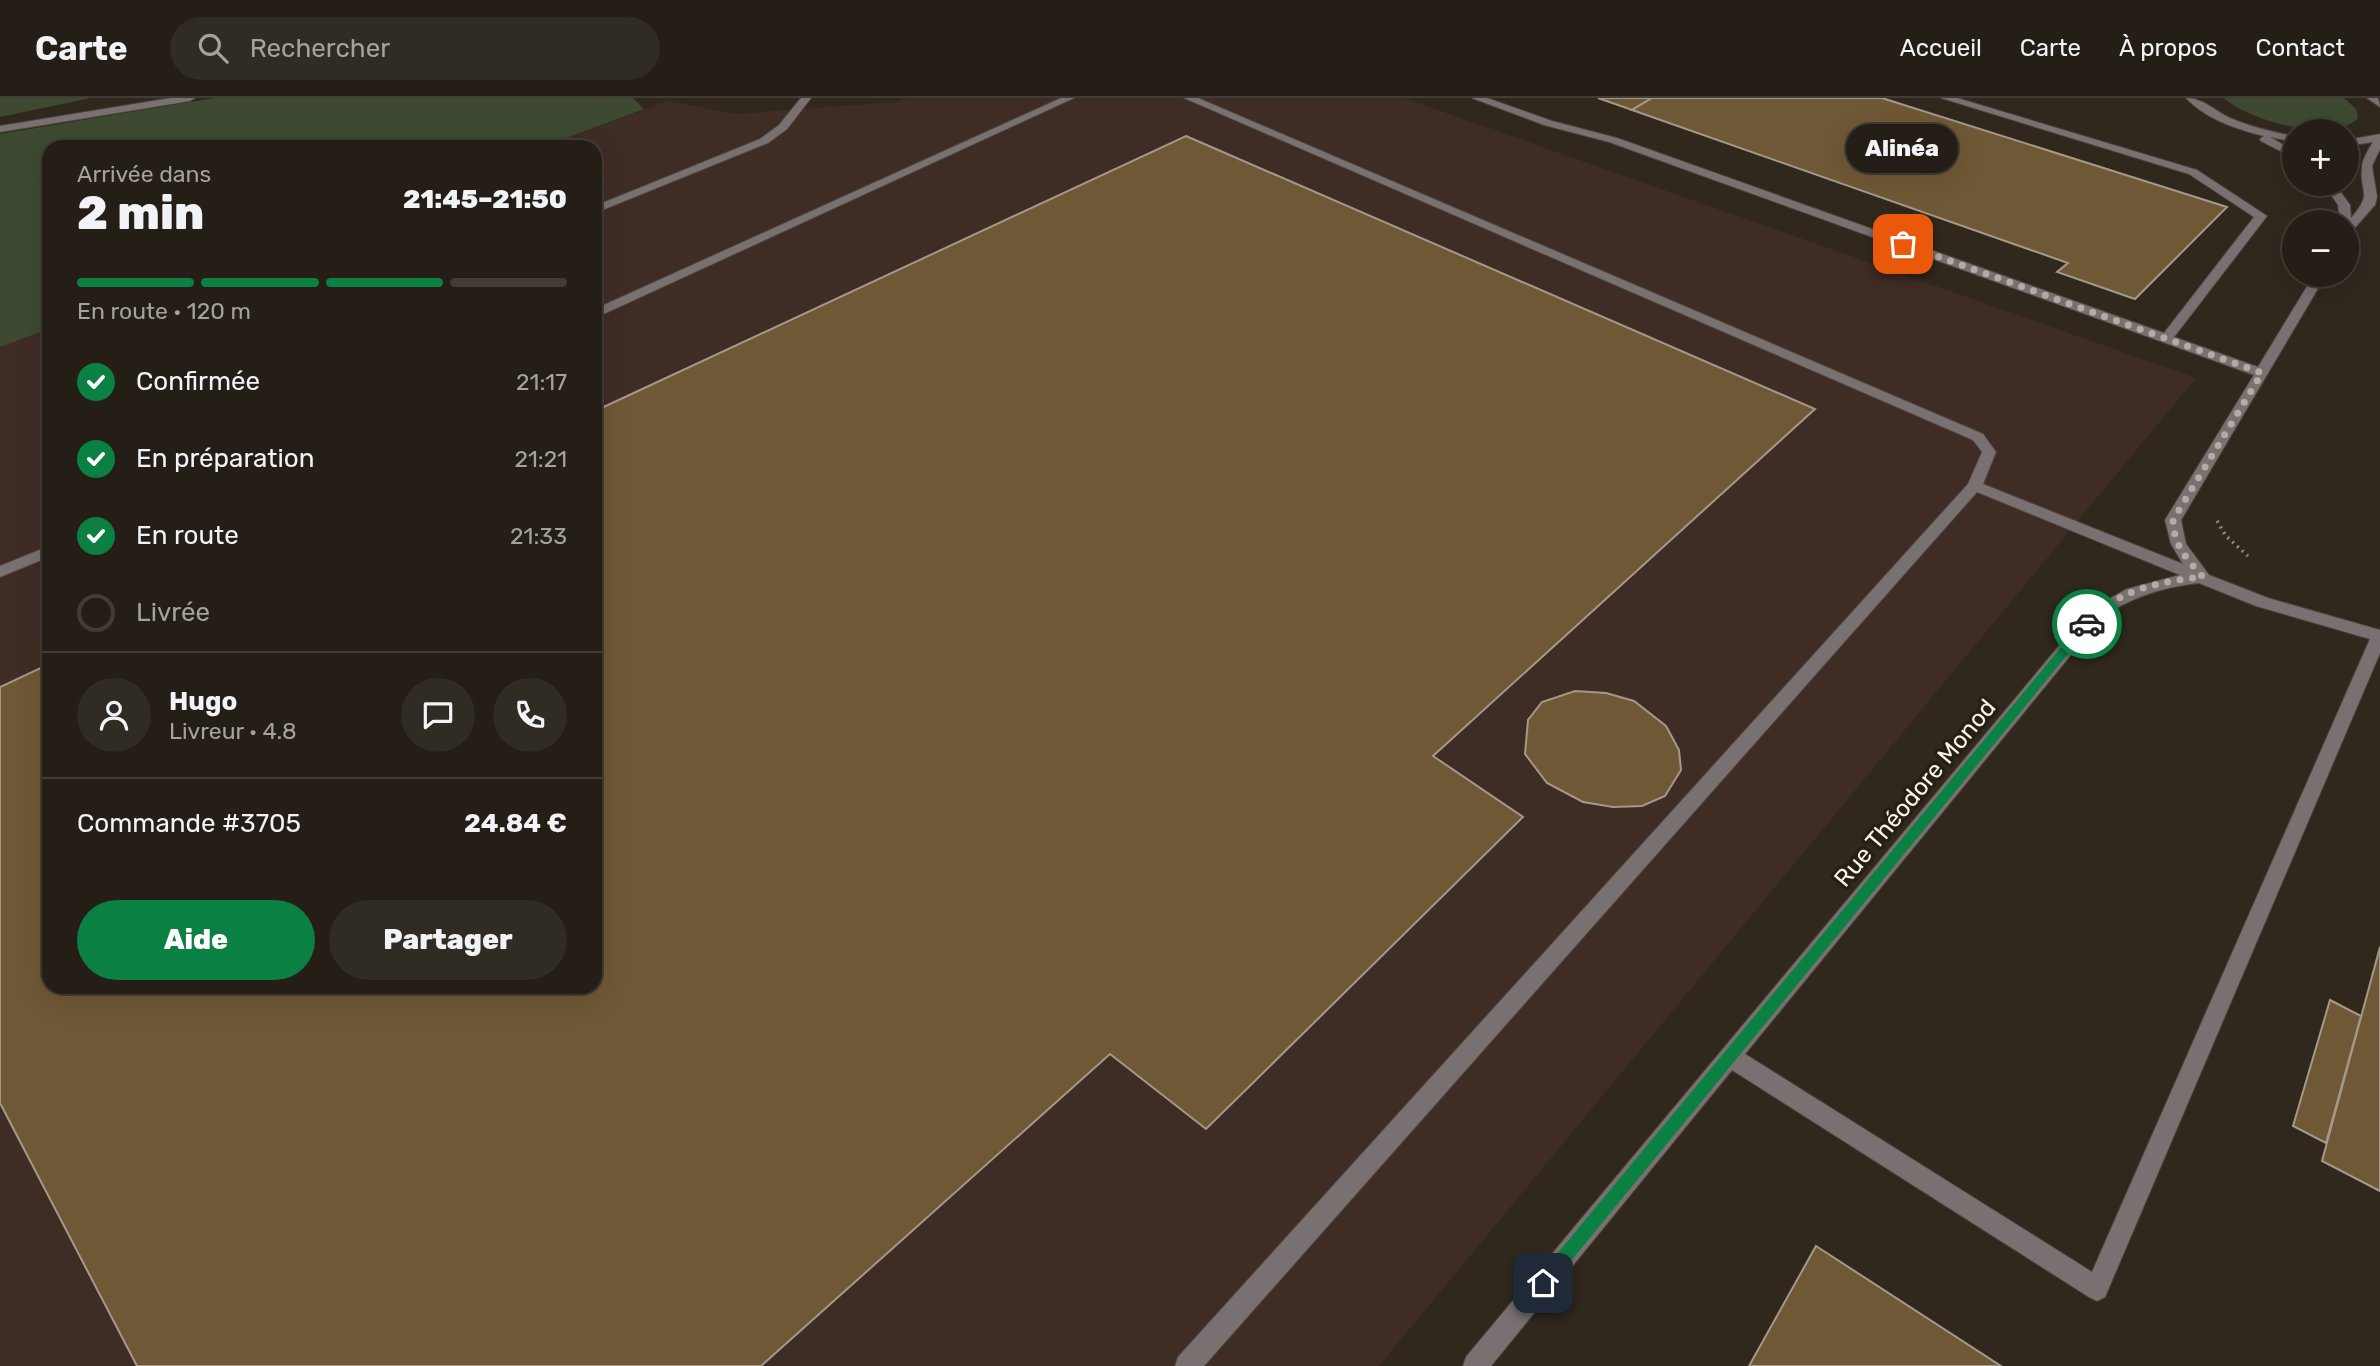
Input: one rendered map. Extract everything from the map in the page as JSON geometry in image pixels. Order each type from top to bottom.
[{"type":"street","points":[[0,122],[132,98]]},
{"type":"street","points":[[0,129],[190,98]]},
{"type":"street","points":[[602,207],[764,141],[783,127],[806,98]]},
{"type":"street","points":[[602,311],[1069,98]]},
{"type":"street","points":[[1187,1366],[1975,486],[1989,452],[1978,437],[1189,98]]},
{"type":"street","points":[[1477,98],[1548,123],[1613,140],[2262,373]]},
{"type":"street","points":[[1946,98],[2193,172],[2260,216],[2166,339]]},
{"type":"street","points":[[2372,98],[2380,104]]},
{"type":"street","points":[[2191,99],[2211,113],[2282,149]]},
{"type":"street","points":[[2234,123],[2282,136]]},
{"type":"street","points":[[2359,141],[2380,137]]},
{"type":"street","points":[[2359,216],[2369,205],[2371,197],[2367,166],[2380,137]]},
{"type":"street","points":[[2203,577],[2180,553],[2173,536],[2173,520],[2313,287]]},
{"type":"street","points":[[1729,1056],[2097,1289],[2379,636],[2262,602],[1975,486]]},
{"type":"street","points":[[0,572],[42,554]]},
{"type":"street","name":"Rue Théodore Monod","points":[[1475,1366],[2095,614],[2116,599],[2142,589],[2173,580],[2203,577]]},
{"type":"path","points":[[2214,513],[2218,527],[2254,561]]},
{"type":"shaded area","points":[[908,98],[1404,98],[2196,378],[1379,1366],[0,1366],[0,347],[42,332],[42,994],[602,994],[602,140],[561,140],[667,101],[736,114],[896,102]]},
{"type":"green space","points":[[0,98],[91,98],[0,117]]},
{"type":"green space","points":[[214,98],[633,98],[644,109],[561,140],[42,140],[42,332],[0,347],[0,134]]},
{"type":"green space","points":[[2224,98],[2344,98],[2356,109],[2358,118],[2282,119],[2282,124],[2235,106]]},
{"type":"building","points":[[1598,98],[1652,98],[1632,110]]},
{"type":"building","points":[[1652,98],[1882,98],[2227,207],[2135,299],[2057,272],[2068,263],[1632,110]]},
{"type":"building","points":[[1186,136],[1815,409],[1433,756],[1523,817],[1206,1129],[1110,1054],[761,1366],[137,1366],[0,1103],[0,687],[42,667],[42,994],[602,994],[602,408]]},
{"type":"building","points":[[1575,691],[1606,693],[1634,701],[1666,726],[1679,750],[1681,770],[1665,796],[1642,806],[1613,807],[1583,802],[1547,783],[1525,754],[1528,720],[1542,702]]},
{"type":"building","points":[[2380,947],[2380,1191],[2322,1161]]},
{"type":"building","points":[[2330,1000],[2361,1016],[2326,1143],[2293,1126]]},
{"type":"building","points":[[1816,1246],[2001,1366],[1749,1366]]},
{"type":"way so far","points":[[1903,244],[2262,373],[2180,504],[2173,520],[2173,536],[2180,553],[2203,577],[2173,580],[2116,599],[2095,614],[2087,624]]},
{"type":"place","name":"Alinéa","points":[[1903,244]]},
{"type":"route","points":[[1543,1283],[2087,624]]}]
